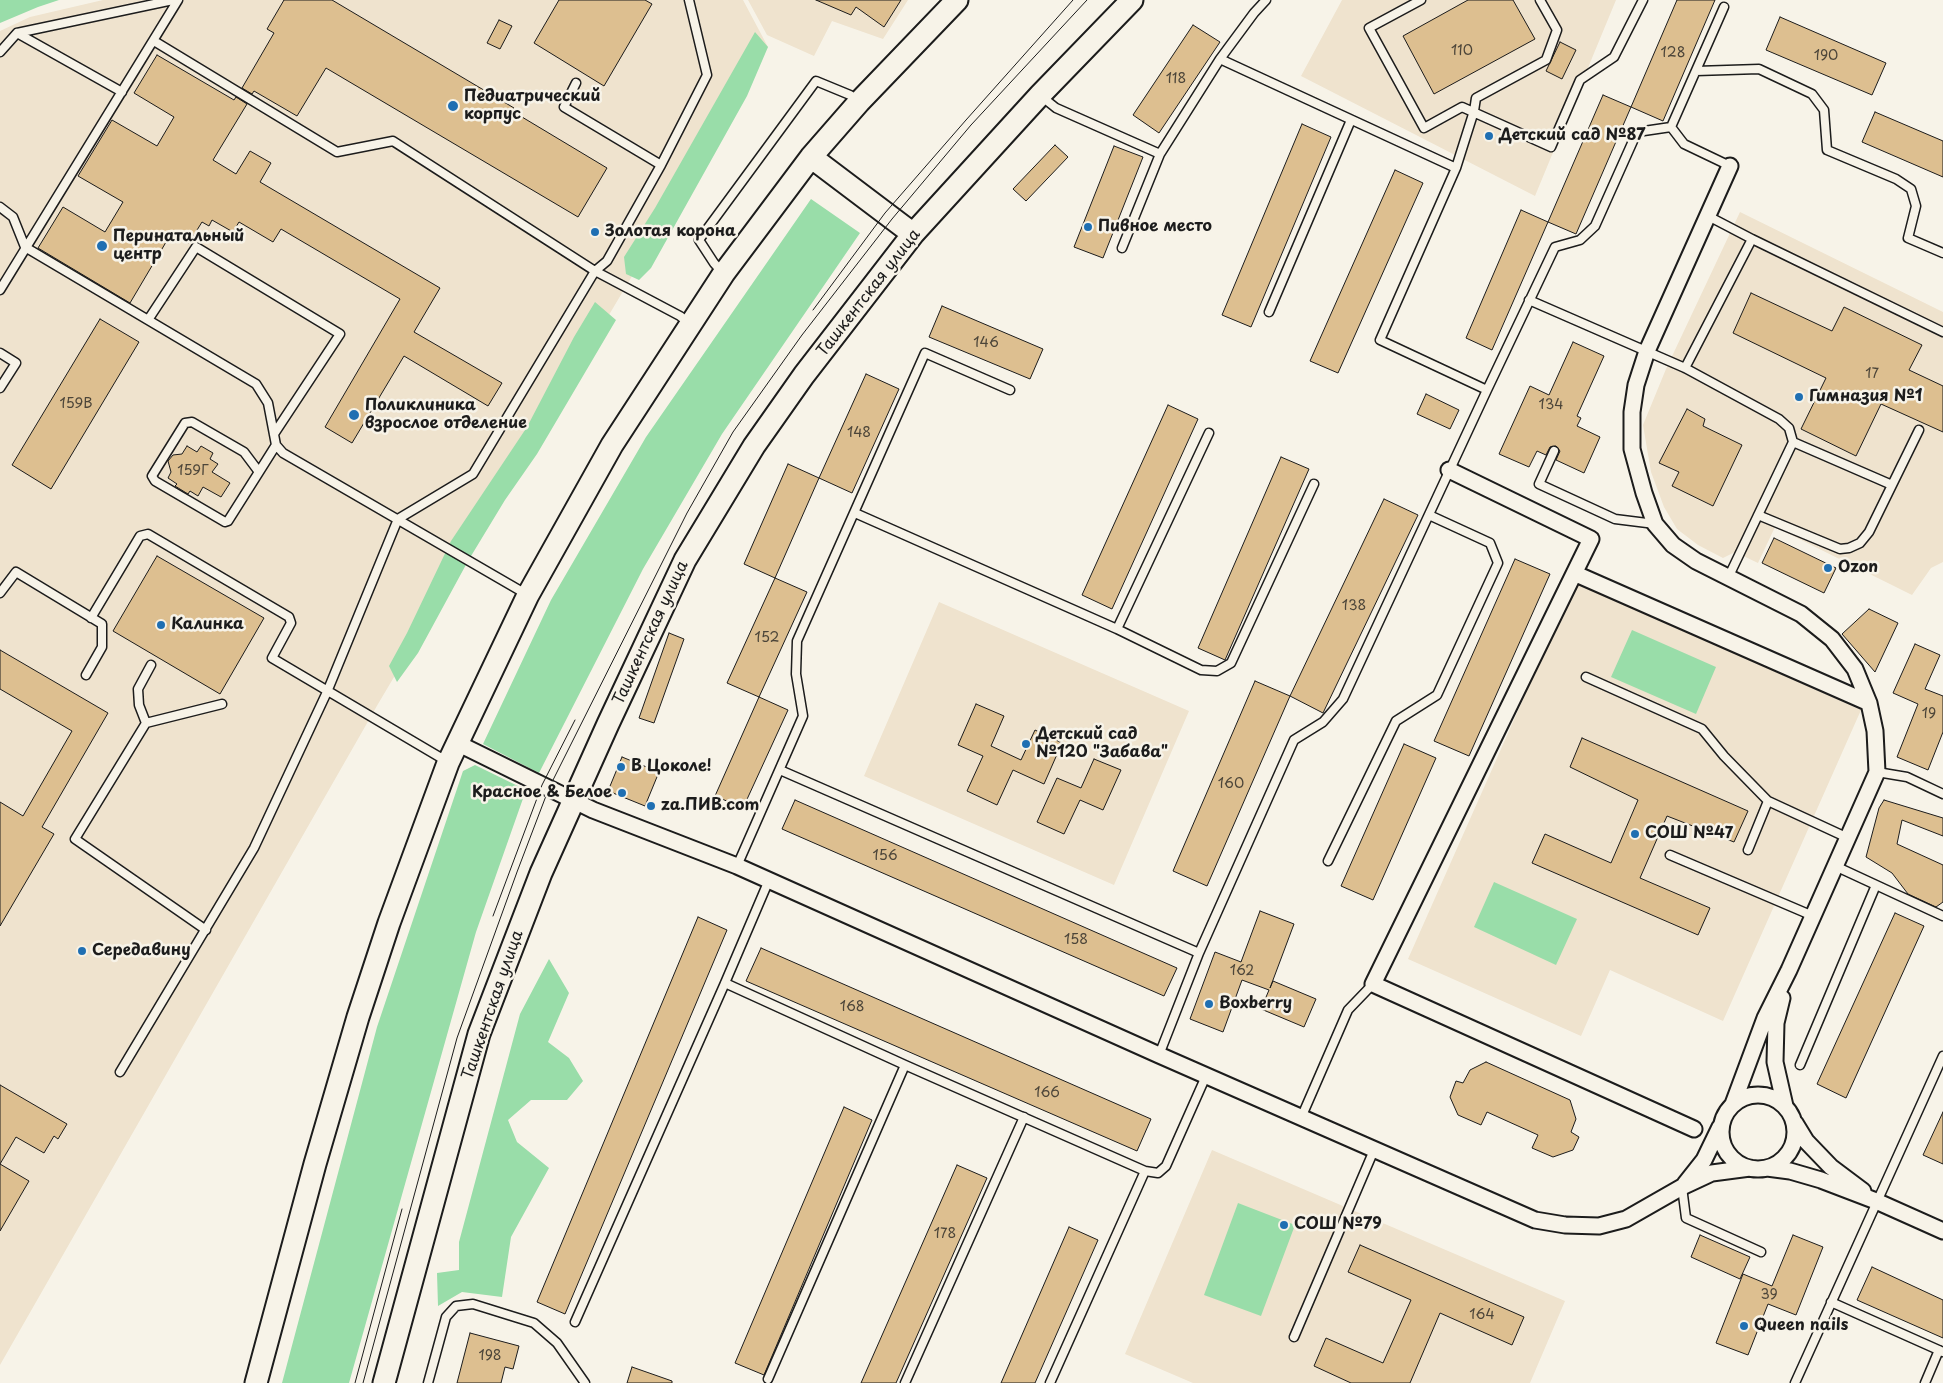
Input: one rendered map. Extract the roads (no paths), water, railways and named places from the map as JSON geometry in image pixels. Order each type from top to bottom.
[{"type":"main road","points":[[256,1383],[315,1164],[388,923],[448,763],[528,595],[612,445],[689,323],[724,273],[811,157],[859,102],[957,0]]},
{"type":"main road","name":"Ташкентская улица","points":[[384,1383],[479,1034],[541,873],[681,569],[765,430],[804,375],[913,234],[1040,95],[1132,0]]},
{"type":"main road","points":[[811,157],[913,234]]},
{"type":"street","points":[[1730,166],[1647,351],[1636,385],[1632,412],[1632,449],[1655,524],[1673,545],[1696,561],[1801,614],[1832,639],[1855,669],[1869,703],[1875,731],[1877,772],[1789,970],[1765,1018],[1733,1104]]},
{"type":"street","points":[[1450,470],[1592,539],[1373,984],[1694,1129]]},
{"type":"street","points":[[1576,574],[1869,703]]},
{"type":"street","points":[[457,743],[593,810],[737,866],[1206,1076],[1535,1220],[1565,1225],[1599,1226],[1626,1219],[1682,1187],[1712,1174],[1750,1168],[1767,1168],[1790,1171],[1821,1180],[1876,1201],[1943,1231]]},
{"type":"street","points":[[1789,970],[1776,1022],[1775,1062],[1785,1106],[1806,1142],[1831,1167],[1876,1201]]},
{"type":"street","points":[[1682,1187],[1704,1160],[1726,1111],[1733,1104],[1742,1097],[1754,1094],[1776,1099],[1785,1106]]},
{"type":"street","points":[[1767,1168],[1778,1163],[1787,1155],[1793,1145],[1794,1121]]},
{"type":"street","points":[[1721,1124],[1722,1143],[1728,1155],[1738,1163],[1750,1168]]},
{"type":"lane","points":[[0,52],[18,33],[173,0]]},
{"type":"lane","points":[[0,290],[154,42],[178,0]]},
{"type":"lane","points":[[120,1072],[254,848],[327,692],[398,519],[473,474],[594,271],[607,261],[661,165],[707,75],[689,0]]},
{"type":"lane","points":[[1122,248],[1160,154],[1220,59],[1266,0]]},
{"type":"lane","points":[[1421,0],[1369,28],[1424,128],[1462,107],[1551,146],[1580,80],[1614,57],[1643,0]]},
{"type":"lane","points":[[1487,390],[1380,340],[1456,168],[1474,111],[1476,98],[1546,60],[1558,30],[1540,0]]},
{"type":"lane","points":[[1671,127],[1724,7]]},
{"type":"lane","points":[[18,33],[122,92]]},
{"type":"lane","points":[[154,42],[337,152],[393,141],[594,271],[680,316],[689,323]]},
{"type":"lane","points":[[1220,59],[1456,168]]},
{"type":"lane","points":[[1696,71],[1759,69],[1812,94],[1824,110],[1827,150],[1896,179],[1911,189],[1916,206],[1908,238],[1943,253]]},
{"type":"lane","points":[[724,273],[714,264],[699,240],[816,80],[850,95],[859,102]]},
{"type":"lane","points":[[576,83],[564,107],[661,165]]},
{"type":"lane","points":[[1040,95],[1056,108],[1160,154]]},
{"type":"lane","points":[[1269,312],[1351,120]]},
{"type":"lane","points":[[1671,127],[1684,144],[1730,166]]},
{"type":"lane","points":[[1159,1055],[1199,952],[1294,740],[1323,722],[1343,699],[1555,247],[1580,240],[1595,226],[1637,132],[1671,127]]},
{"type":"lane","points":[[0,207],[13,217],[25,247],[256,384],[268,403],[276,445],[283,453],[528,595]]},
{"type":"lane","points":[[1708,216],[1943,332]]},
{"type":"lane","points":[[1685,368],[1752,239]]},
{"type":"lane","points":[[148,320],[196,247],[340,334],[274,434]]},
{"type":"lane","points":[[1529,300],[1685,368],[1780,419],[1789,428],[1792,442],[1728,578]]},
{"type":"lane","points":[[0,353],[16,363],[0,388]]},
{"type":"lane","points":[[737,866],[803,716],[796,674],[797,641],[925,353],[1010,390]]},
{"type":"lane","points":[[259,472],[244,452],[192,422],[185,423],[152,476],[154,481],[225,522],[228,521],[259,472],[276,445]]},
{"type":"lane","points":[[1758,515],[1840,549],[1849,548],[1860,543],[1869,532],[1919,430]]},
{"type":"lane","points":[[1116,629],[1209,434]]},
{"type":"lane","points":[[1792,442],[1892,486]]},
{"type":"lane","points":[[1554,451],[1539,484],[1616,519],[1655,524]]},
{"type":"lane","points":[[855,513],[1116,629],[1201,670],[1217,671],[1231,663],[1314,484]]},
{"type":"lane","points":[[1328,861],[1396,721],[1437,695],[1498,563],[1490,543],[1429,514]]},
{"type":"lane","points":[[92,618],[140,536],[148,534],[289,617],[291,623],[272,658],[448,763]]},
{"type":"lane","points":[[0,593],[16,572],[102,624],[102,647],[86,675]]},
{"type":"lane","points":[[146,723],[139,705],[138,689],[152,665]]},
{"type":"lane","points":[[1586,677],[1702,729],[1724,756],[1768,801],[1848,838]]},
{"type":"lane","points":[[206,930],[75,839],[146,723],[222,704]]},
{"type":"lane","points":[[780,770],[1199,952]]},
{"type":"lane","points":[[1877,772],[1907,777],[1943,794]]},
{"type":"lane","points":[[1748,850],[1768,801]]},
{"type":"lane","points":[[1670,855],[1813,916]]},
{"type":"lane","points":[[1835,866],[1943,916]]},
{"type":"lane","points":[[575,1322],[769,880]]},
{"type":"lane","points":[[1800,1065],[1876,885]]},
{"type":"lane","points":[[725,983],[905,1066],[1146,1171],[1158,1173],[1166,1166],[1206,1076]]},
{"type":"lane","points":[[1302,1118],[1348,1010],[1373,984]]},
{"type":"lane","points":[[1795,1383],[1943,1056]]},
{"type":"lane","points":[[768,1379],[905,1066]]},
{"type":"lane","points":[[905,1383],[1024,1117]]},
{"type":"lane","points":[[1294,1337],[1374,1150]]},
{"type":"lane","points":[[1050,1383],[1146,1171]]},
{"type":"lane","points":[[1682,1187],[1686,1218],[1761,1252]]},
{"type":"lane","points":[[1831,1302],[1941,1351],[1925,1383]]},
{"type":"lane","points":[[428,1383],[446,1317],[456,1306],[473,1304],[534,1323],[557,1343],[585,1383]]},
{"type":"tram line","points":[[813,310],[885,213],[1073,0]]},
{"type":"tram line","points":[[363,1383],[457,1038],[517,872],[549,788],[687,513],[733,432],[802,335],[892,219],[971,125],[1087,0]]},
{"type":"tram line","points":[[493,916],[542,785],[575,720]]},
{"type":"tram line","points":[[355,1383],[402,1209]]},
{"type":"place","name":"Педиатрический корпус","points":[[453,106]]},
{"type":"place","name":"Детский сад №87","points":[[1489,136]]},
{"type":"place","name":"Пивное место","points":[[1088,227]]},
{"type":"place","name":"Золотая корона","points":[[595,232]]},
{"type":"place","name":"Перинатальный центр","points":[[102,246]]},
{"type":"place","name":"Гимназия №1","points":[[1799,397]]},
{"type":"place","name":"Поликлиника взрослое отделение","points":[[354,415]]},
{"type":"place","name":"Ozon","points":[[1828,568]]},
{"type":"place","name":"Калинка","points":[[161,625]]},
{"type":"place","name":"Детский сад №120 \"Забава\"","points":[[1026,744]]},
{"type":"place","name":"В Цоколе!","points":[[621,767]]},
{"type":"place","name":"Красное & Белое","points":[[622,793]]},
{"type":"place","name":"za.ПИВ.com","points":[[651,806]]},
{"type":"place","name":"СОШ №47","points":[[1635,834]]},
{"type":"place","name":"Середавину","points":[[82,951]]},
{"type":"place","name":"Boxberry","points":[[1209,1004]]},
{"type":"place","name":"СОШ №79","points":[[1284,1225]]},
{"type":"place","name":"Queen nails","points":[[1744,1326]]}]
